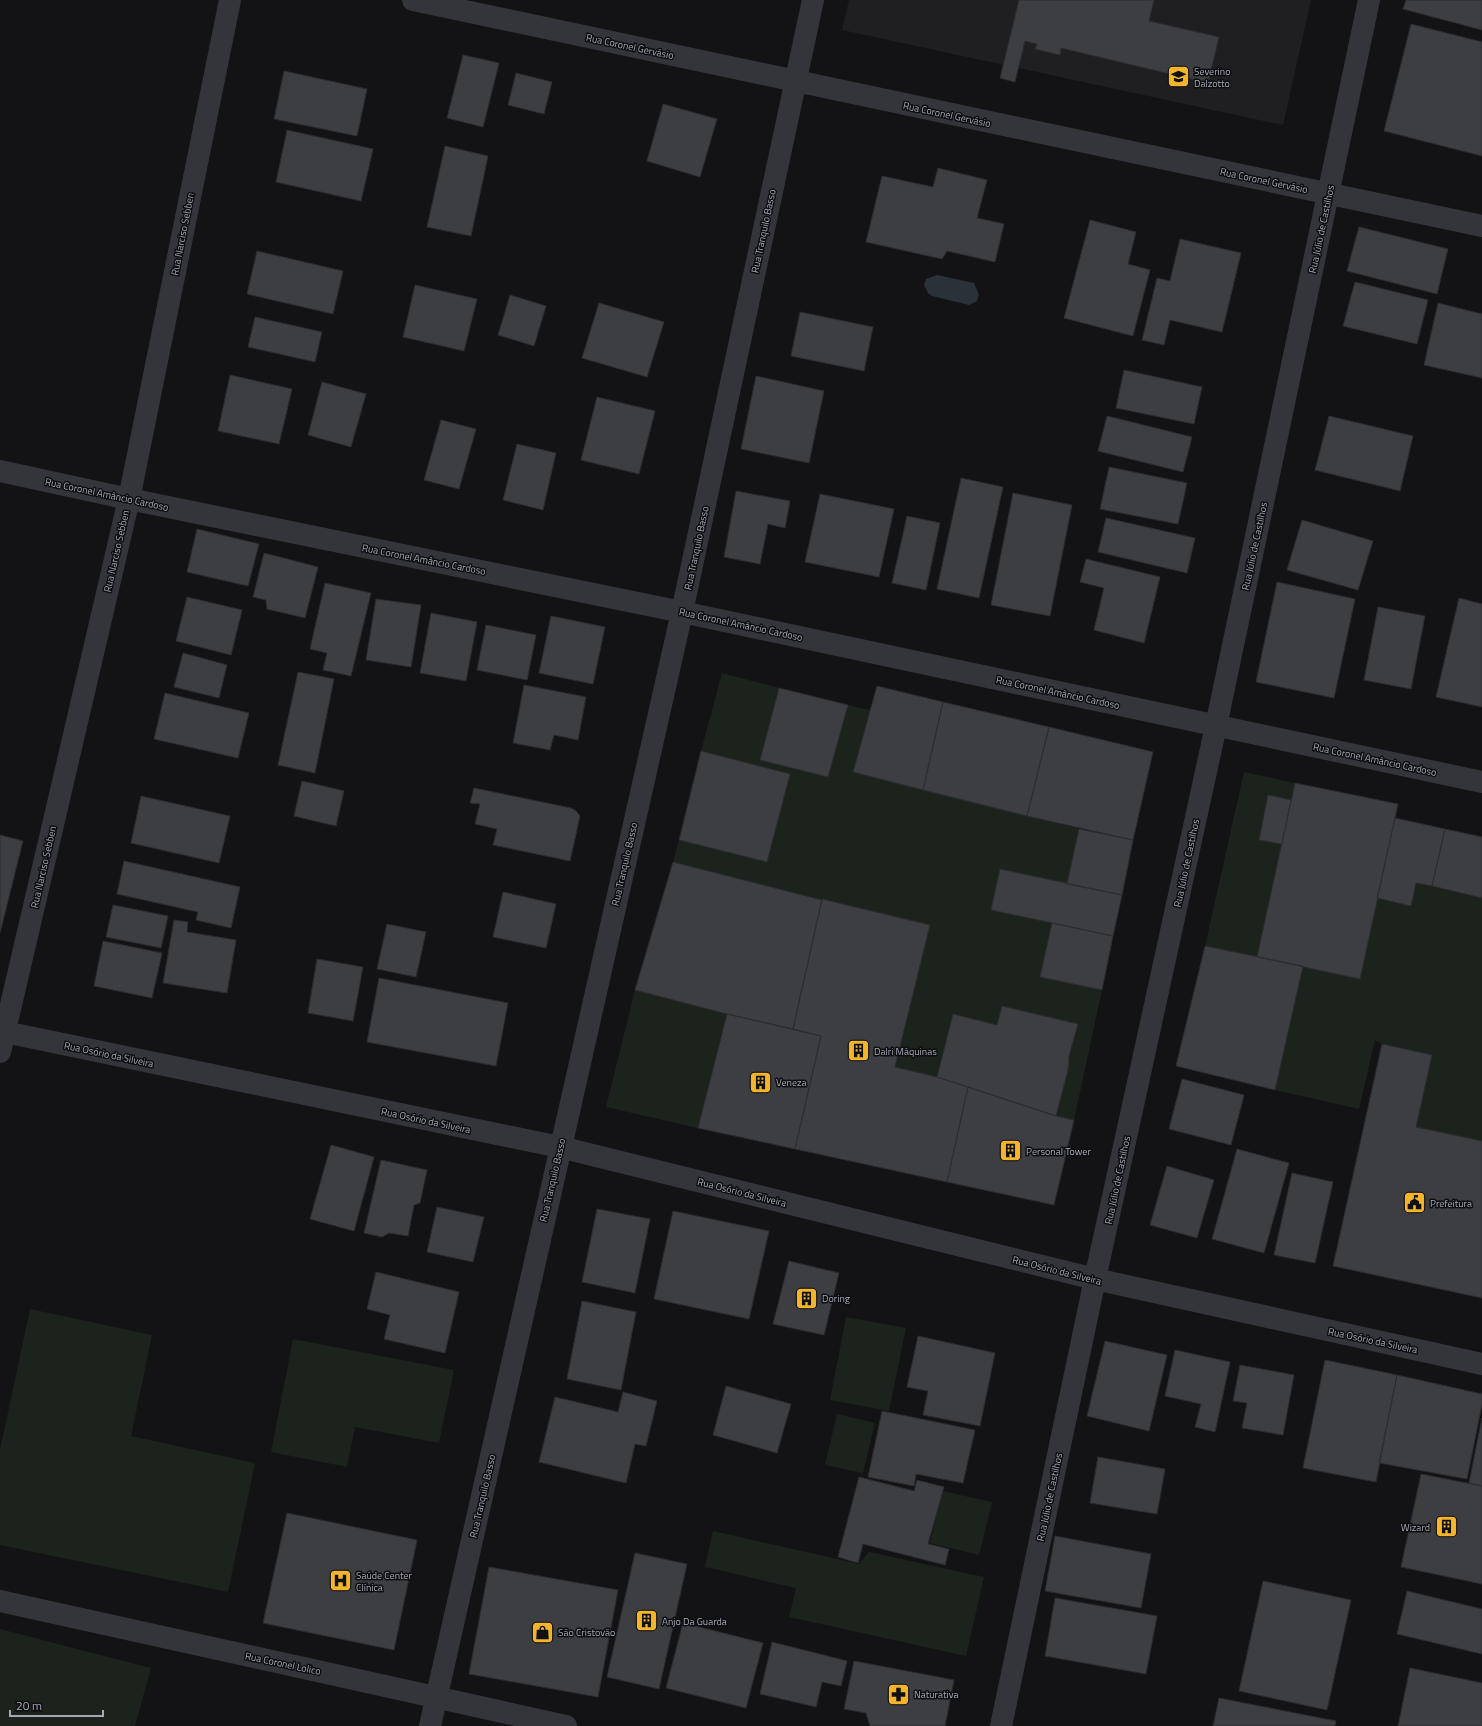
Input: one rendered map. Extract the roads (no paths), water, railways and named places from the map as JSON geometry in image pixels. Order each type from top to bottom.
[{"type":"street","name":"Rua Narciso Sebben","points":[[1,1038],[129,499],[230,0]]},
{"type":"street","name":"Rua Coronel Gervásio","points":[[413,0],[794,82],[1482,226]]},
{"type":"street","name":"Rua Tranquilo Basso","points":[[430,1726],[682,612],[794,82],[813,0]]},
{"type":"street","name":"Rua Júlio de Castilhos","points":[[1001,1726],[1095,1279],[1216,726],[1369,0]]},
{"type":"street","name":"Rua Coronel Amâncio Cardoso","points":[[0,471],[129,499],[682,612],[1482,782]]},
{"type":"street","name":"Rua Osório da Silveira","points":[[1,1038],[560,1148],[1095,1279],[1482,1364]]},
{"type":"street","name":"Rua Coronel Lolico","points":[[0,1602],[566,1726]]},
{"type":"place","name":"Severino Dalzotto","points":[[1178,77]]},
{"type":"place","name":"Dalri Máquinas","points":[[858,1051]]},
{"type":"place","name":"Veneza","points":[[760,1082]]},
{"type":"place","name":"Personal Tower","points":[[1010,1151]]},
{"type":"place","name":"Prefeitura","points":[[1414,1203]]},
{"type":"place","name":"Doring","points":[[806,1298]]},
{"type":"place","name":"Wizard","points":[[1446,1527]]},
{"type":"place","name":"Saúde Center Clínica","points":[[340,1581]]},
{"type":"place","name":"Anjo Da Guarda","points":[[647,1621]]},
{"type":"place","name":"São Cristovão","points":[[543,1632]]},
{"type":"place","name":"Naturativa","points":[[899,1694]]}]
